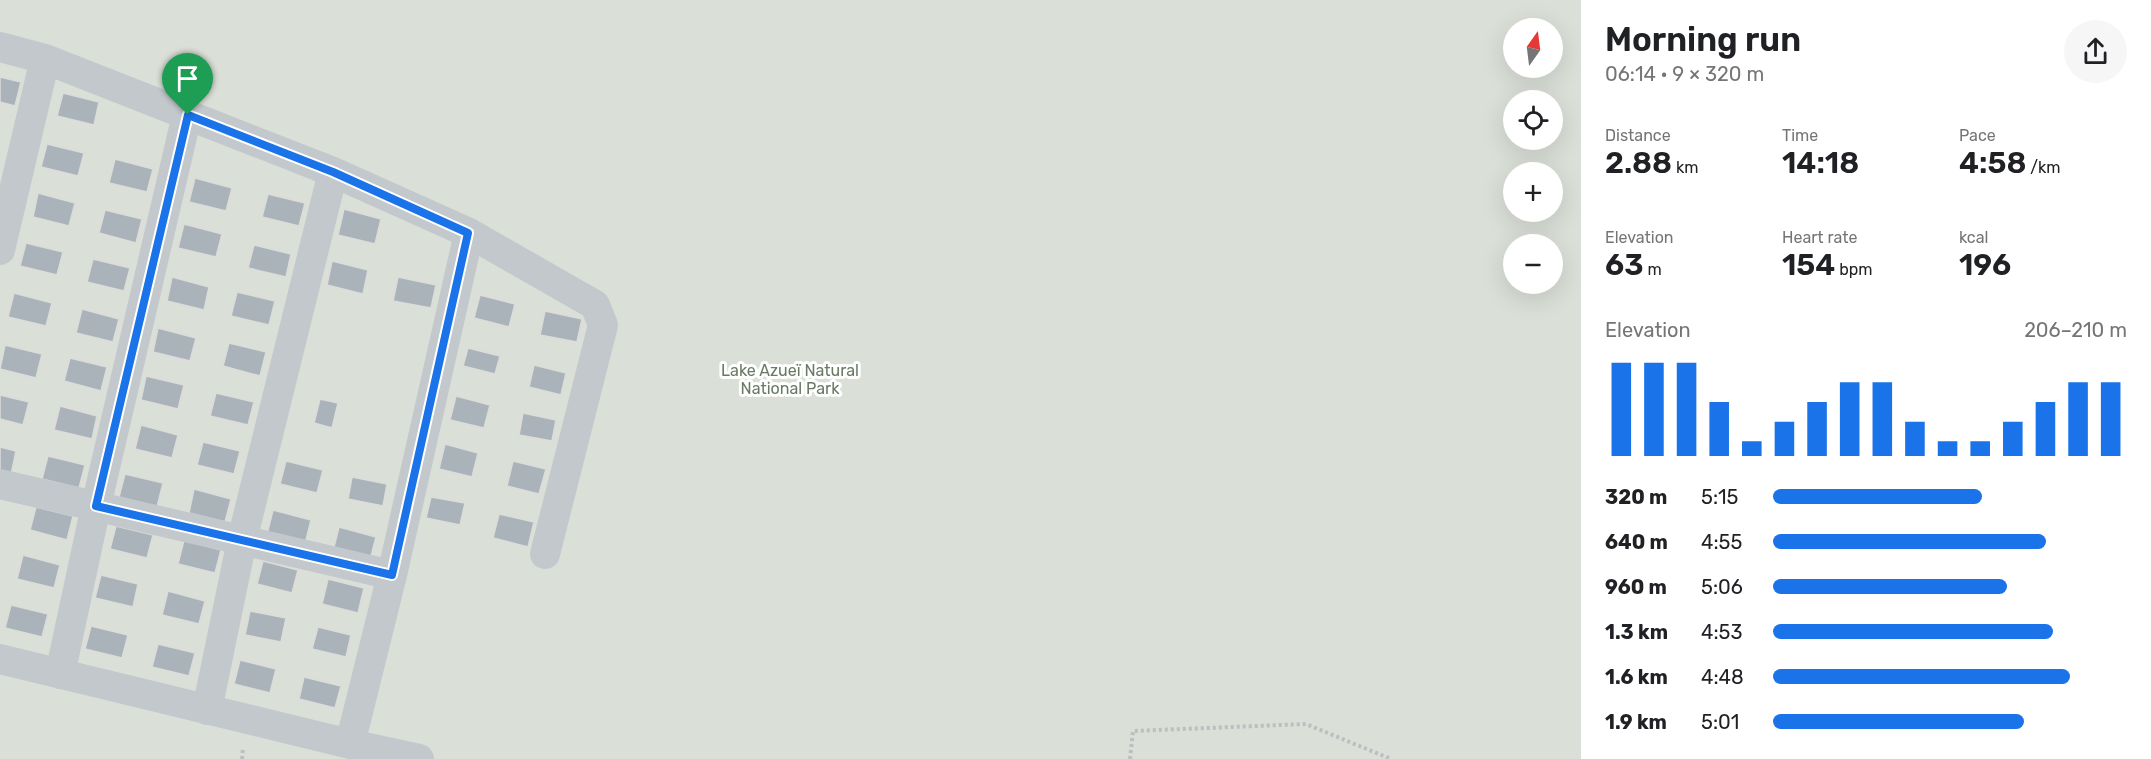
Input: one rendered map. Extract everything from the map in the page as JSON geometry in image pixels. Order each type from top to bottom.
[{"type":"street","points":[[0,47],[45,59],[333,172],[468,233],[595,305],[603,325],[545,554]]},
{"type":"street","points":[[0,250],[45,59]]},
{"type":"street","points":[[60,674],[96,506],[188,115]]},
{"type":"street","points":[[207,710],[242,540],[333,172]]},
{"type":"street","points":[[350,744],[392,575],[468,233]]},
{"type":"street","points":[[0,484],[392,575]]},
{"type":"street","points":[[0,659],[419,759]]},
{"type":"path","points":[[1130,759],[1133,731],[1306,724],[1391,759]]},
{"type":"green space","name":"Lake Azueï Natural National Park","points":[[0,0],[1581,0],[1581,759],[0,759]]},
{"type":"building","points":[[0,77],[21,82],[15,106],[0,102]]},
{"type":"building","points":[[63,93],[99,102],[94,125],[57,116]]},
{"type":"building","points":[[47,144],[84,153],[78,176],[41,167]]},
{"type":"building","points":[[115,159],[153,169],[147,192],[109,183]]},
{"type":"building","points":[[195,178],[232,188],[226,211],[189,202]]},
{"type":"building","points":[[38,193],[75,203],[69,226],[33,217]]},
{"type":"building","points":[[268,194],[305,203],[299,226],[262,217]]},
{"type":"building","points":[[344,209],[381,219],[375,244],[338,235]]},
{"type":"building","points":[[105,210],[142,219],[136,243],[99,233]]},
{"type":"building","points":[[184,224],[222,234],[216,257],[178,248]]},
{"type":"building","points":[[26,243],[63,252],[57,275],[20,266]]},
{"type":"building","points":[[254,245],[291,254],[286,277],[248,268]]},
{"type":"building","points":[[93,259],[130,268],[124,291],[87,282]]},
{"type":"building","points":[[332,261],[368,270],[363,294],[327,285]]},
{"type":"building","points":[[172,277],[209,287],[204,310],[167,301]]},
{"type":"building","points":[[398,277],[436,285],[431,308],[393,301]]},
{"type":"building","points":[[237,292],[275,301],[269,325],[231,316]]},
{"type":"building","points":[[14,293],[52,303],[46,326],[8,317]]},
{"type":"building","points":[[480,295],[515,304],[509,327],[474,318]]},
{"type":"building","points":[[82,309],[119,319],[113,342],[76,333]]},
{"type":"building","points":[[545,311],[582,319],[577,342],[540,335]]},
{"type":"building","points":[[158,328],[196,338],[190,361],[153,352]]},
{"type":"building","points":[[229,343],[266,352],[260,376],[223,366]]},
{"type":"building","points":[[5,345],[42,354],[36,378],[0,369]]},
{"type":"building","points":[[468,348],[500,356],[495,374],[463,366]]},
{"type":"building","points":[[70,358],[107,367],[101,391],[64,381]]},
{"type":"building","points":[[534,365],[566,373],[561,395],[529,387]]},
{"type":"building","points":[[146,376],[184,385],[178,409],[141,400]]},
{"type":"building","points":[[216,393],[254,402],[248,425],[210,416]]},
{"type":"building","points":[[0,395],[29,402],[23,425],[0,419]]},
{"type":"building","points":[[456,396],[490,405],[484,428],[450,420]]},
{"type":"building","points":[[320,399],[338,403],[332,428],[314,423]]},
{"type":"building","points":[[60,406],[97,416],[92,439],[54,430]]},
{"type":"building","points":[[523,413],[556,420],[552,441],[519,435]]},
{"type":"building","points":[[141,425],[178,435],[172,458],[135,449]]},
{"type":"building","points":[[203,442],[240,451],[234,474],[197,465]]},
{"type":"building","points":[[445,444],[478,453],[472,477],[439,469]]},
{"type":"building","points":[[0,447],[16,451],[11,475],[0,472]]},
{"type":"building","points":[[48,456],[85,465],[79,488],[42,479]]},
{"type":"building","points":[[286,461],[323,470],[317,493],[280,484]]},
{"type":"building","points":[[513,461],[546,469],[539,494],[507,486]]},
{"type":"building","points":[[125,474],[163,483],[157,507],[119,497]]},
{"type":"building","points":[[352,477],[387,484],[383,506],[348,499]]},
{"type":"building","points":[[194,489],[231,499],[225,522],[189,513]]},
{"type":"building","points":[[431,497],[465,503],[460,525],[426,518]]},
{"type":"building","points":[[36,507],[73,516],[67,540],[30,530]]},
{"type":"building","points":[[273,510],[311,520],[305,544],[267,534]]},
{"type":"building","points":[[499,514],[534,522],[528,547],[493,538]]},
{"type":"building","points":[[116,526],[153,535],[147,558],[110,549]]},
{"type":"building","points":[[339,527],[376,537],[370,560],[333,551]]},
{"type":"building","points":[[184,540],[221,550],[215,573],[178,564]]},
{"type":"building","points":[[23,555],[60,565],[54,588],[17,579]]},
{"type":"building","points":[[263,561],[298,570],[292,593],[257,584]]},
{"type":"building","points":[[101,575],[138,584],[133,607],[95,598]]},
{"type":"building","points":[[328,579],[364,588],[358,613],[322,604]]},
{"type":"building","points":[[168,591],[205,601],[199,624],[162,615]]},
{"type":"building","points":[[11,605],[48,614],[42,637],[5,628]]},
{"type":"building","points":[[250,611],[286,618],[281,642],[245,635]]},
{"type":"building","points":[[91,626],[128,635],[122,658],[85,649]]},
{"type":"building","points":[[318,627],[351,635],[346,657],[312,649]]},
{"type":"building","points":[[158,644],[195,653],[189,676],[152,667]]},
{"type":"building","points":[[240,660],[276,669],[270,693],[234,684]]},
{"type":"building","points":[[304,677],[341,686],[335,708],[299,699]]},
{"type":"route","points":[[188,115],[333,172],[468,233],[392,575],[96,506],[188,115]]}]
